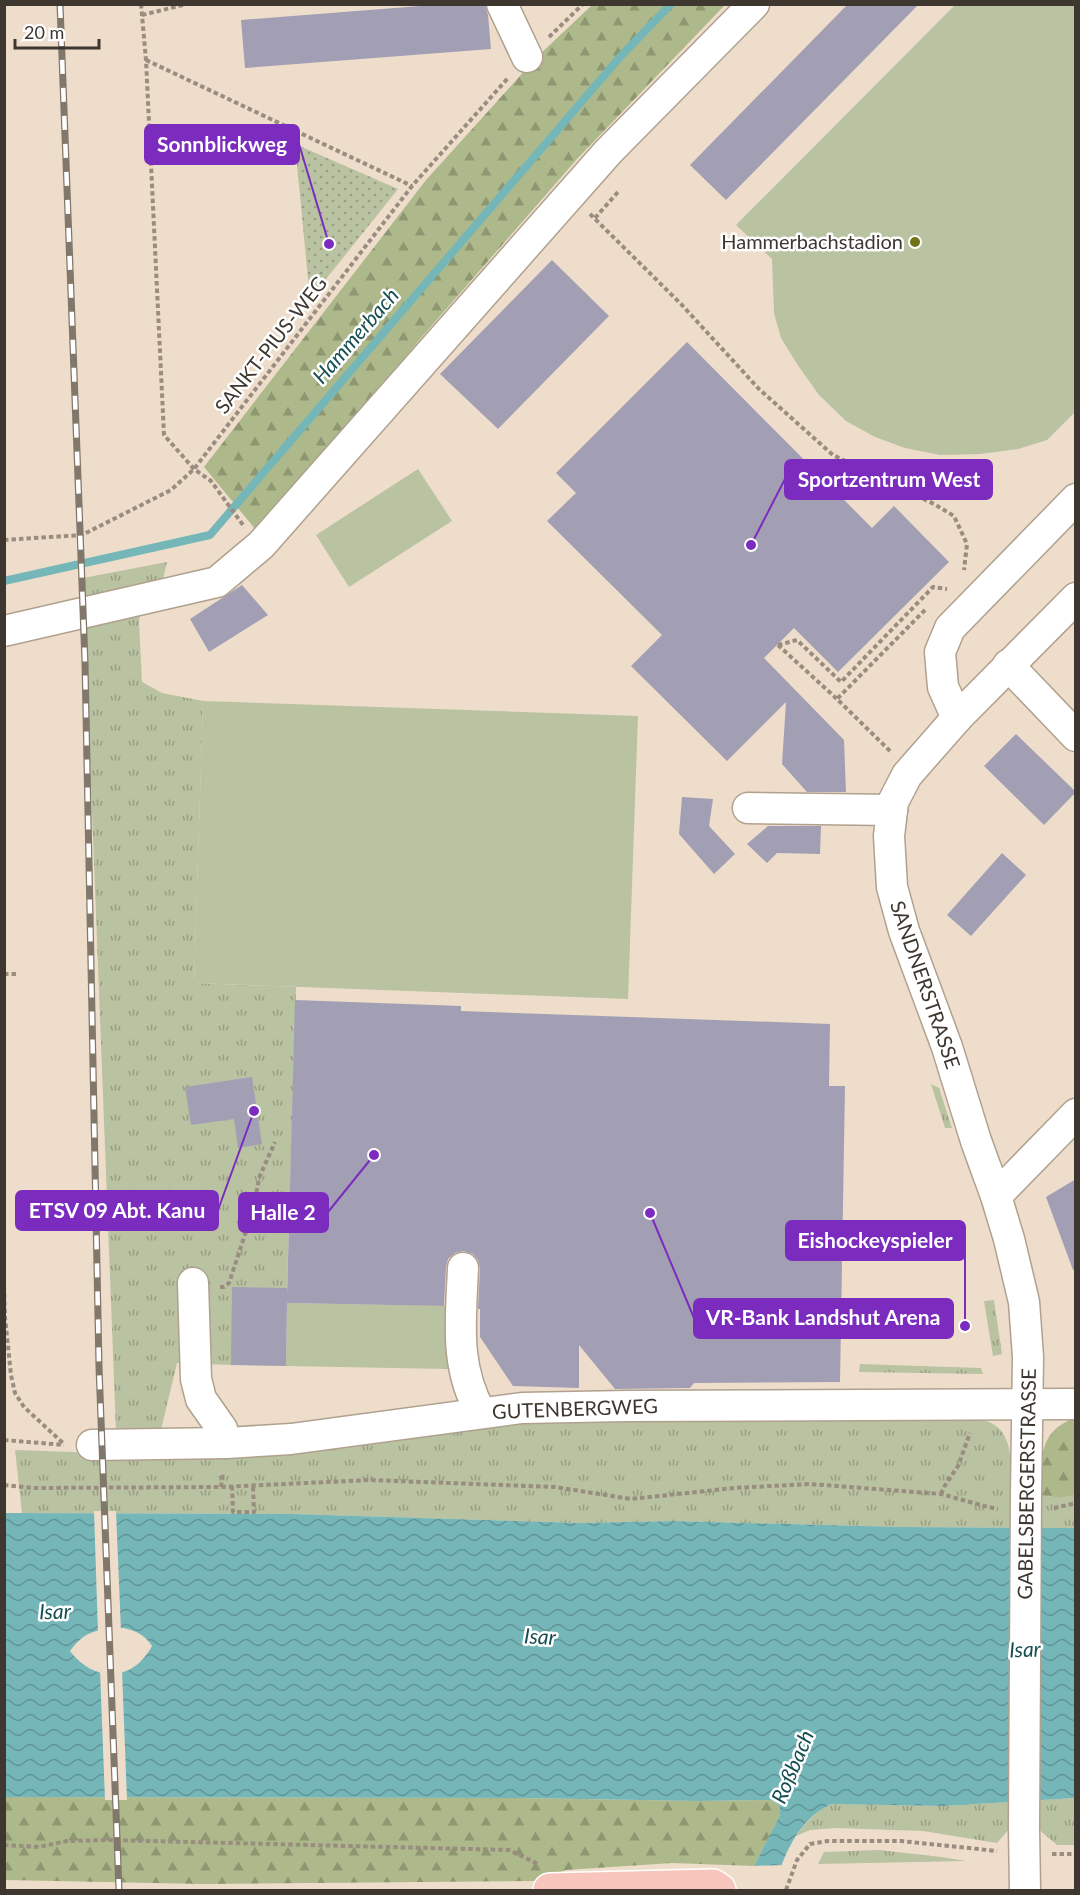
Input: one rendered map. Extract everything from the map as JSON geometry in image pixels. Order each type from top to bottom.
[{"type":"main road","points":[[546,1879],[712,1886],[719,1890]]},
{"type":"street","points":[[502,4],[527,57]]},
{"type":"street","points":[[4,632],[217,582],[261,545],[608,152],[754,4]]},
{"type":"street","points":[[957,718],[943,687],[940,652],[950,628],[1076,499]]},
{"type":"street","name":"SANDNERSTRASSE","points":[[996,1196],[976,1141],[947,1047],[904,931],[892,887],[889,836],[893,802],[907,775],[957,718],[1076,598]]},
{"type":"street","points":[[1008,665],[1076,736]]},
{"type":"street","points":[[748,808],[892,810]]},
{"type":"street","points":[[996,1196],[1076,1114]]},
{"type":"street","name":"GABELSBERGERSTRASSE","points":[[996,1196],[1024,1302],[1028,1357],[1025,1890]]},
{"type":"street","points":[[463,1268],[461,1350],[463,1370],[481,1413]]},
{"type":"street","points":[[193,1283],[196,1379],[201,1399],[222,1429],[226,1443]]},
{"type":"street","name":"GUTENBERGWEG","points":[[78,1444],[226,1443],[291,1439],[522,1408],[1076,1404]]},
{"type":"path","points":[[141,4],[146,60],[164,435],[194,469],[211,481],[245,528]]},
{"type":"path","points":[[142,15],[187,4]]},
{"type":"path","name":"SANKT-PIUS-WEG","points":[[4,540],[82,535],[171,490],[194,469],[412,186],[527,57],[584,4]]},
{"type":"path","points":[[146,60],[412,186]]},
{"type":"path","points":[[594,219],[618,192]]},
{"type":"path","points":[[571,194],[681,304],[759,388],[833,455],[954,516],[967,544],[965,570],[959,576]]},
{"type":"path","points":[[938,597],[953,582]]},
{"type":"path","points":[[907,775],[887,748],[778,645],[797,640],[841,682],[933,587],[947,589]]},
{"type":"path","points":[[837,699],[930,606]]},
{"type":"path","points":[[4,974],[19,974]]},
{"type":"path","points":[[193,1283],[224,1287],[229,1283],[254,1207],[259,1178],[275,1142]]},
{"type":"path","points":[[4,1286],[10,1375],[15,1393],[24,1407],[78,1444]]},
{"type":"path","points":[[4,1485],[33,1488],[232,1486],[370,1480],[555,1487],[631,1498],[734,1488],[810,1484],[941,1494],[964,1452],[976,1404]]},
{"type":"path","points":[[4,1440],[78,1444]]},
{"type":"path","points":[[232,1486],[233,1512],[254,1512],[253,1485]]},
{"type":"path","points":[[4,1845],[39,1847],[67,1841],[109,1840],[509,1850],[546,1879]]},
{"type":"path","points":[[786,1890],[801,1852],[810,1844],[850,1840],[1024,1841]]},
{"type":"green space","name":"Hammerbachstadion","points":[[956,4],[1075,5],[1076,411],[1047,440],[1018,449],[980,454],[940,455],[905,448],[875,437],[846,421],[819,395],[781,338],[774,313],[772,259],[736,225]]},
{"type":"green space","points":[[592,5],[725,5],[577,159],[421,338],[261,536],[204,467],[426,180],[537,57]]},
{"type":"green space","points":[[295,144],[398,189],[310,299]]},
{"type":"green space","points":[[418,469],[452,521],[349,587],[316,535]]},
{"type":"green space","points":[[167,562],[163,579],[144,585],[139,622],[142,682],[162,693],[203,701],[194,983],[296,987],[287,1288],[231,1365],[177,1363],[161,1430],[116,1432],[83,578]]},
{"type":"green space","points":[[203,701],[638,716],[628,999],[194,983]]},
{"type":"green space","points":[[931,1084],[939,1088],[952,1128],[945,1128]]},
{"type":"green space","points":[[994,1300],[1002,1354],[993,1356],[984,1301]]},
{"type":"green space","points":[[287,1303],[449,1306],[448,1369],[286,1366]]},
{"type":"green space","points":[[860,1364],[981,1368],[983,1374],[859,1372]]},
{"type":"green space","points":[[1075,1418],[1075,1495],[1061,1498],[1039,1495],[1042,1459],[1048,1439],[1063,1424]]},
{"type":"green space","points":[[975,1419],[998,1427],[1008,1444],[1010,1454],[1010,1495],[1061,1498],[1075,1495],[1075,1528],[902,1527],[673,1521],[579,1523],[294,1514],[22,1513],[15,1450],[131,1454],[513,1421]]},
{"type":"green space","points":[[5,1797],[772,1800],[780,1806],[780,1815],[754,1866],[672,1863],[566,1870],[535,1881],[203,1884],[5,1880]]},
{"type":"green space","points":[[1075,1798],[1075,1845],[1057,1845],[1037,1828],[1009,1829],[997,1843],[923,1831],[836,1828],[810,1830],[796,1836],[811,1818],[831,1804],[943,1806]]},
{"type":"green space","points":[[879,1850],[966,1861],[818,1864],[824,1852]]},
{"type":"water","name":"Isar","points":[[5,1513],[294,1514],[579,1523],[673,1521],[902,1527],[1075,1528],[1075,1798],[943,1806],[831,1804],[819,1811],[800,1830],[787,1852],[773,1890],[747,1890],[754,1866],[780,1815],[780,1806],[772,1800],[5,1797]],"holes":[[[124,1628],[143,1636],[152,1646],[144,1658],[124,1672],[101,1673],[90,1669],[70,1651],[82,1638],[93,1632]]]},
{"type":"pier","points":[[94,1511],[116,1511],[121,1631],[98,1633]]},
{"type":"pier","points":[[100,1670],[122,1670],[127,1800],[105,1800]]},
{"type":"pier","name":"Roßbach","points":[[784,1865],[776,1890],[744,1890],[751,1866]]},
{"type":"building","points":[[446,4],[485,4],[491,49],[245,68],[241,20]]},
{"type":"building","points":[[848,4],[919,4],[726,200],[690,165]]},
{"type":"building","points":[[552,260],[609,316],[498,429],[440,374]]},
{"type":"building","points":[[687,342],[872,528],[894,506],[949,562],[838,672],[794,628],[764,658],[844,740],[846,792],[807,792],[782,764],[786,702],[727,761],[631,666],[662,635],[547,521],[576,493],[556,473]]},
{"type":"building","points":[[242,585],[268,615],[209,652],[190,619]]},
{"type":"building","points":[[1016,734],[1076,792],[1044,825],[984,766]]},
{"type":"building","points":[[682,797],[713,799],[709,826],[735,854],[714,874],[679,834]]},
{"type":"building","points":[[768,826],[821,826],[820,854],[777,853],[767,863],[747,844]]},
{"type":"building","points":[[1002,853],[1026,875],[971,936],[947,915]]},
{"type":"building","points":[[295,1000],[461,1006],[461,1011],[830,1024],[829,1086],[845,1086],[840,1382],[694,1383],[690,1388],[615,1389],[579,1345],[579,1388],[513,1386],[480,1337],[480,1309],[478,1309],[480,1268],[473,1254],[463,1251],[455,1253],[448,1259],[444,1306],[287,1303],[286,1366],[231,1365],[232,1287],[287,1288],[287,1297]]},
{"type":"building","points":[[252,1077],[262,1144],[238,1148],[234,1119],[191,1125],[185,1087]]},
{"type":"building","points":[[1076,1179],[1076,1269],[1073,1270],[1046,1197]]},
{"type":"waterway","name":"Hammerbach","points":[[4,581],[210,535],[620,57],[671,4]]},
{"type":"railway","points":[[60,4],[85,662],[99,1367],[119,1890]]},
{"type":"place","name":"Hammerbachstadion","points":[[915,242]]},
{"type":"place","name":"Sonnblickweg","points":[[329,244]]},
{"type":"place","name":"Sportzentrum West","points":[[751,545]]},
{"type":"place","name":"ETSV 09 Abt. Kanu","points":[[254,1111]]},
{"type":"place","name":"Halle 2","points":[[374,1155]]},
{"type":"place","name":"VR-Bank Landshut Arena","points":[[650,1213]]},
{"type":"place","name":"Eishockeyspieler","points":[[965,1326]]}]
